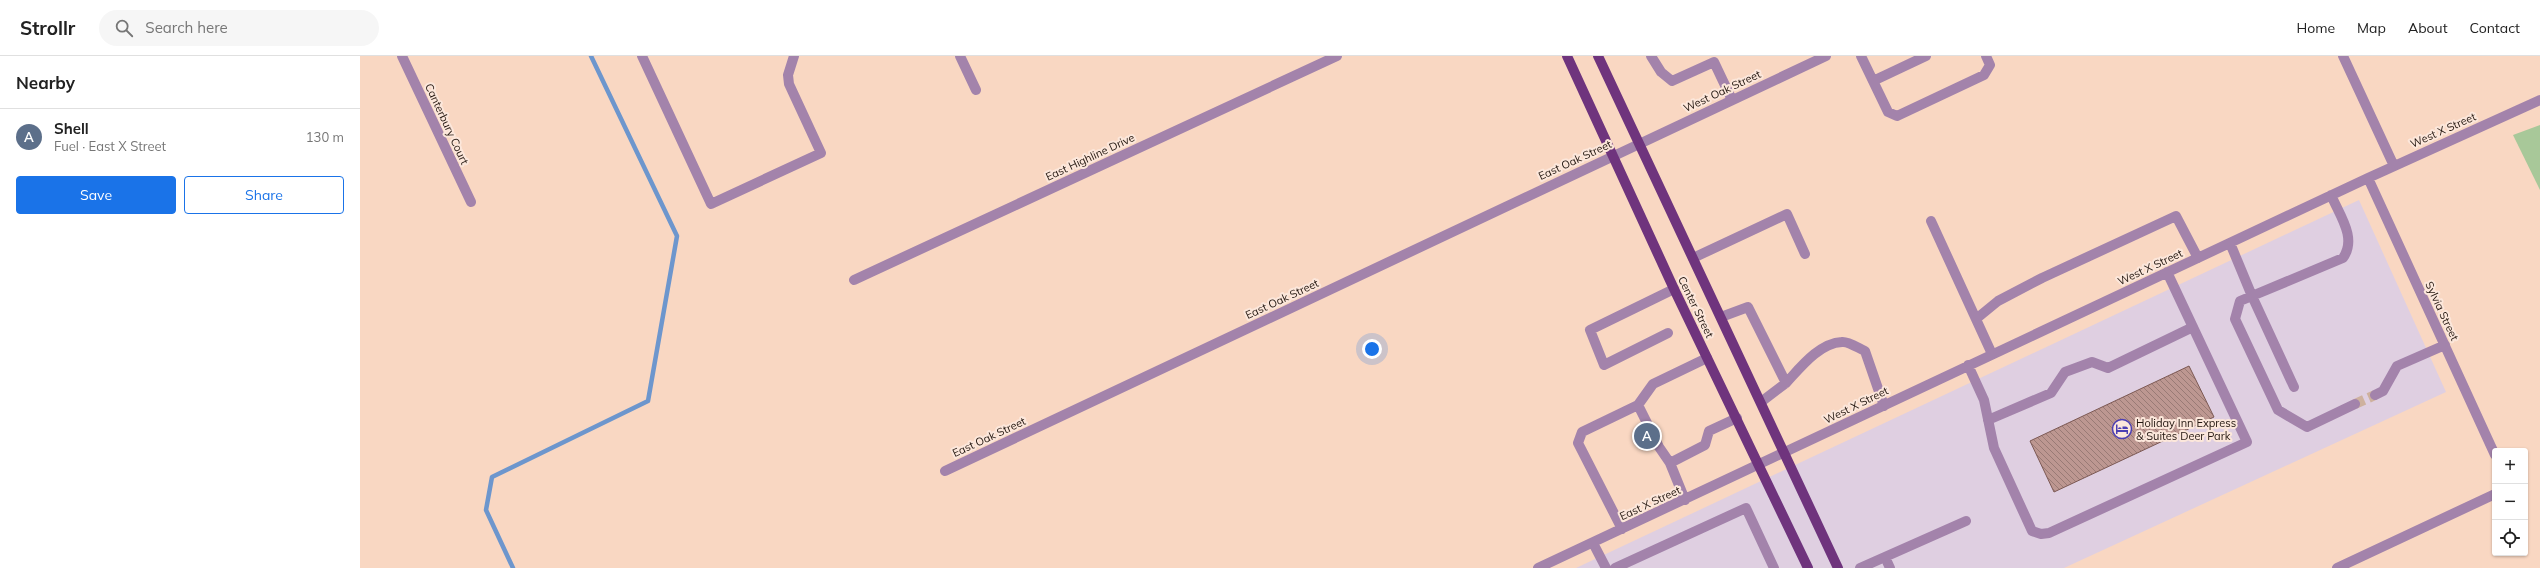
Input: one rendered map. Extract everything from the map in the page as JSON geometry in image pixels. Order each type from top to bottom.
[{"type":"main road","name":"Center Street","points":[[1566,56],[1674,289],[1760,465],[1808,568]]},
{"type":"main road","name":"Center Street","points":[[1598,56],[1838,568]]},
{"type":"street","name":"Canterbury Court","points":[[402,56],[471,202]]},
{"type":"street","points":[[642,56],[711,204],[821,153],[789,84],[788,76],[794,56]]},
{"type":"street","points":[[960,56],[976,90]]},
{"type":"street","name":"East Highline Drive","points":[[854,280],[1337,56]]},
{"type":"street","points":[[1651,56],[1661,72],[1672,81],[1714,62],[1732,100]]},
{"type":"street","name":"West Oak Street","points":[[1628,148],[1826,56]]},
{"type":"street","points":[[1861,56],[1888,112],[1898,116],[1984,75],[1990,65],[1986,56]]},
{"type":"street","points":[[1873,81],[1926,56]]},
{"type":"street","points":[[2343,56],[2394,166]]},
{"type":"street","name":"West X Street","points":[[1771,459],[2331,195],[2540,100]]},
{"type":"street","name":"East Oak Street","points":[[945,471],[1628,148]]},
{"type":"street","name":"Sylvia Street","points":[[2368,178],[2492,448]]},
{"type":"street","points":[[2331,195],[2350,240],[2348,250],[2343,258],[2240,301],[2235,319],[2278,410],[2307,427],[2355,404]]},
{"type":"street","points":[[1693,258],[1787,214],[1805,254]]},
{"type":"street","points":[[1976,319],[1998,301],[2017,291],[2176,216],[2198,258]]},
{"type":"street","points":[[1931,221],[1992,354]]},
{"type":"street","points":[[2230,243],[2252,296],[2294,387]]},
{"type":"street","points":[[1968,365],[1984,400],[1994,448],[2032,531],[2041,534],[2049,533],[2247,442],[2167,272]]},
{"type":"street","points":[[1668,333],[1604,365],[1590,330],[1674,289]]},
{"type":"street","points":[[1721,317],[1748,307],[1786,384]]},
{"type":"street","points":[[1988,420],[2051,393],[2065,372],[2092,362],[2108,368],[2193,327]]},
{"type":"street","points":[[1761,402],[1786,384],[1806,361],[1831,344],[1843,341],[1865,351],[1884,406]]},
{"type":"street","points":[[2375,395],[2383,391],[2397,366],[2445,346]]},
{"type":"street","points":[[1622,529],[1578,443],[1582,432],[1638,404],[1653,384],[1707,358]]},
{"type":"street","points":[[1638,404],[1670,463],[1685,500]]},
{"type":"street","points":[[1670,463],[1705,446],[1709,431],[1737,418]]},
{"type":"street","name":"East X Street","points":[[1538,568],[1771,459]]},
{"type":"street","points":[[2337,568],[2492,495]]},
{"type":"street","points":[[1615,568],[1746,508],[1774,568]]},
{"type":"street","points":[[1860,568],[1966,521]]},
{"type":"street","points":[[1593,542],[1606,568]]},
{"type":"street","points":[[1885,557],[1890,568]]},
{"type":"shaded area","points":[[2359,200],[2446,392],[2064,568],[1576,568]]},
{"type":"green space","points":[[2540,125],[2540,190],[2513,135]]},
{"type":"building","name":"Holiday Inn Express & Suites Deer Park","points":[[2189,366],[2214,417],[2054,492],[2030,441]]},
{"type":"waterway","points":[[513,568],[486,510],[492,477],[648,401],[677,236],[591,56]]},
{"type":"tunnel","points":[[2355,404],[2375,395]]},
{"type":"place","name":"Holiday Inn Express & Suites Deer Park","points":[[2122,429]]},
{"type":"place","name":"Shell","points":[[1647,436]]}]
